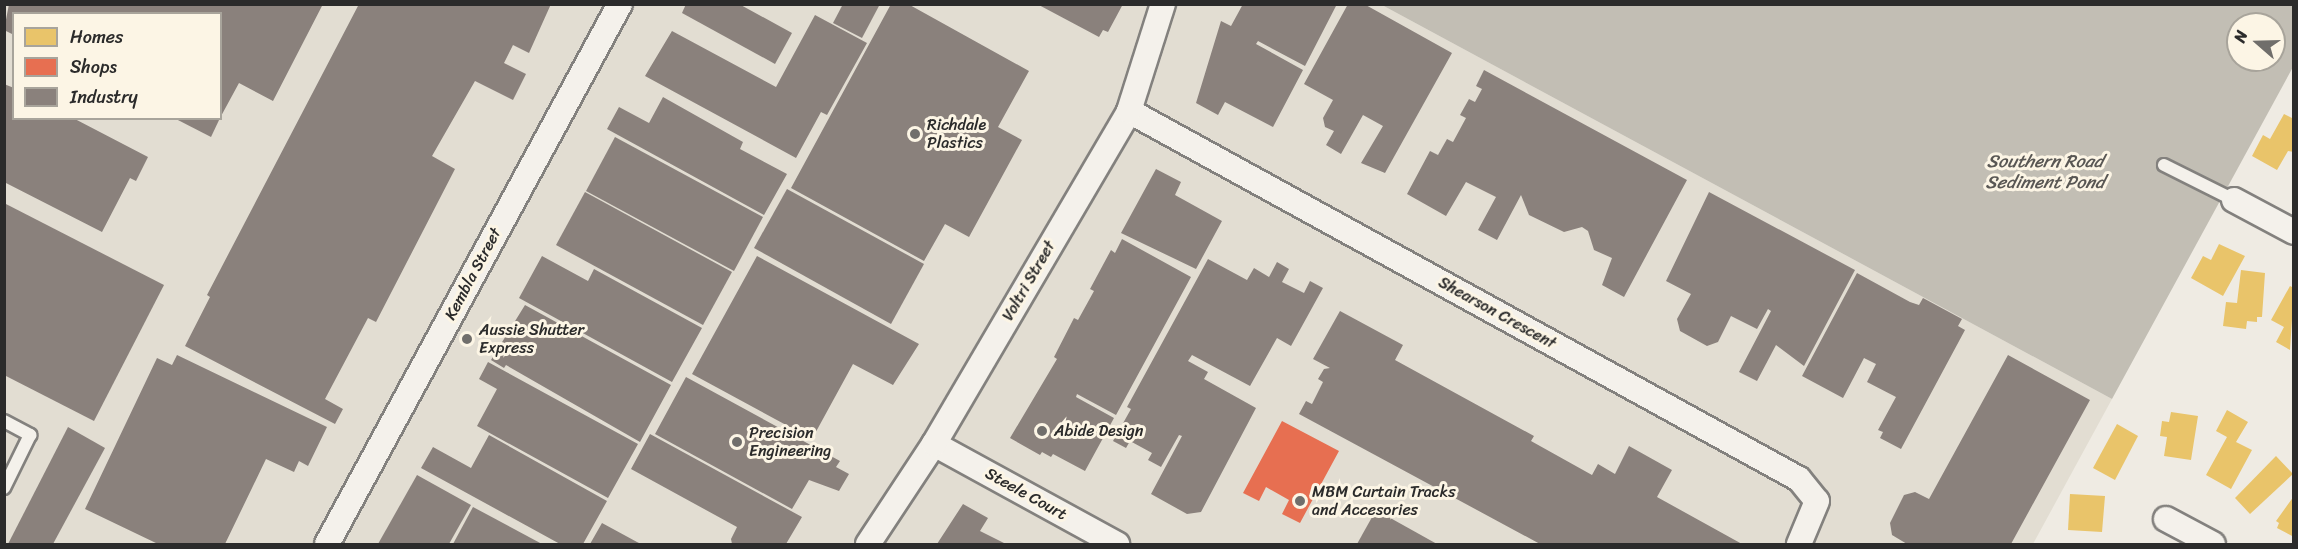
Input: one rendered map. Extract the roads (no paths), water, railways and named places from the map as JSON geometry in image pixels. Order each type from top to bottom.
[{"type":"street","name":"Kembla Street","points":[[327,544],[620,4]]},
{"type":"street","name":"Voltri Street","points":[[868,544],[934,444],[1129,111],[1163,4]]},
{"type":"street","name":"Shearson Crescent","points":[[1129,111],[1798,479],[1817,501],[1799,544]]},
{"type":"street","points":[[2234,200],[2294,232]]},
{"type":"street","name":"Steele Court","points":[[934,444],[1118,544]]},
{"type":"street","points":[[2166,519],[2213,544]]},
{"type":"lane","points":[[2164,165],[2234,200]]},
{"type":"lane","points":[[4,421],[30,435],[4,488]]},
{"type":"water","name":"Southern Road Sediment Pond","points":[[1382,5],[2293,5],[2293,67],[2112,399]]},
{"type":"place","name":"Richdale Plastics","points":[[915,134]]},
{"type":"place","name":"Aussie Shutter Express","points":[[467,339]]},
{"type":"place","name":"Abide Design","points":[[1042,431]]},
{"type":"place","name":"Precision Engineering","points":[[737,442]]},
{"type":"place","name":"MBM Curtain Tracks and Accesories","points":[[1300,501]]}]
